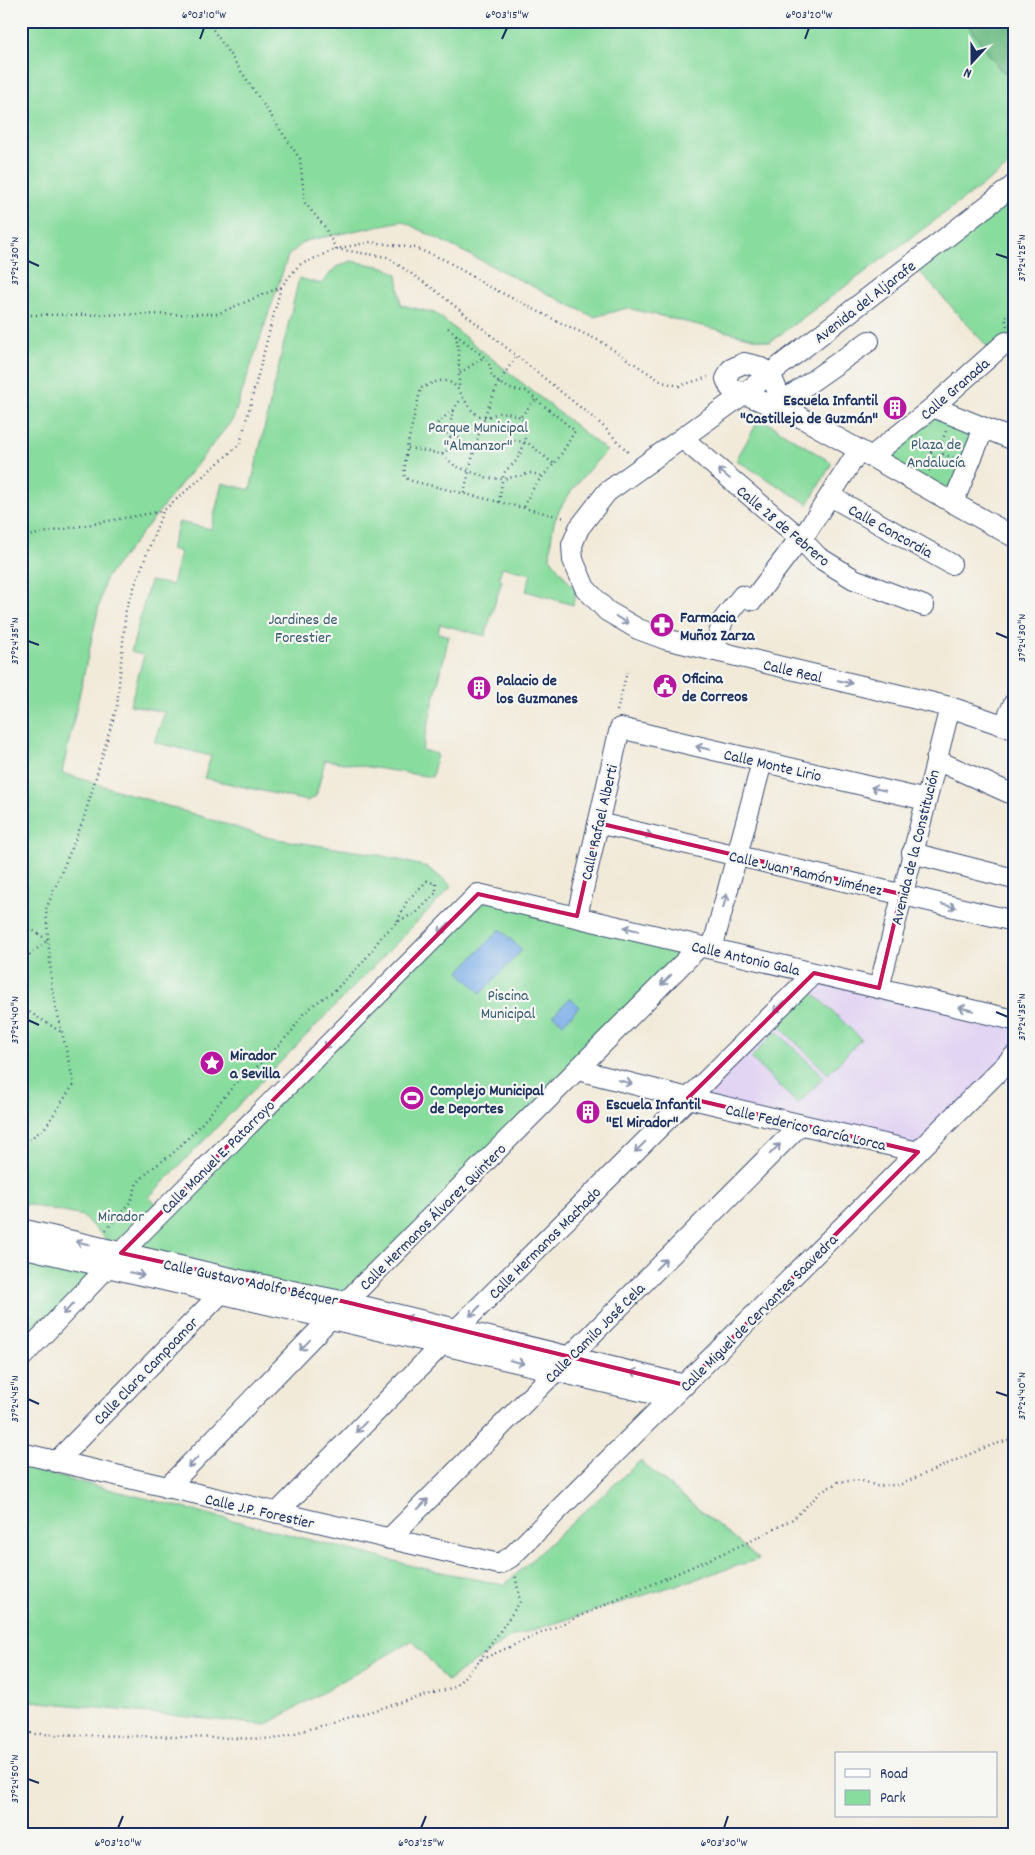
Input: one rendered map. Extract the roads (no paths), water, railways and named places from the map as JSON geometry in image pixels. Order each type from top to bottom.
[{"type":"street","name":"Avenida del Aljarafe","points":[[585,588],[573,560],[572,545],[583,523],[606,492],[745,393],[1014,186]]},
{"type":"street","points":[[782,402],[869,341]]},
{"type":"street","name":"Calle Granada","points":[[714,651],[723,620],[742,596],[753,600],[801,539],[830,496],[865,454],[933,407],[1006,342],[1014,345]]},
{"type":"street","points":[[802,418],[782,402],[770,373],[758,366],[744,363],[731,369],[726,379],[730,388],[802,418],[1014,537]]},
{"type":"street","points":[[933,407],[1014,440]]},
{"type":"street","points":[[953,503],[984,428]]},
{"type":"street","name":"Calle 28 de Febrero","points":[[682,438],[801,539],[818,557],[854,579],[924,606]]},
{"type":"street","name":"Calle Concordia","points":[[830,496],[951,564]]},
{"type":"street","name":"Calle Real","points":[[585,588],[607,611],[638,629],[665,639],[950,707],[1009,727]]},
{"type":"street","points":[[1009,727],[1014,703]]},
{"type":"street","name":"Avenida de la Constitución","points":[[879,988],[901,894],[950,707]]},
{"type":"street","name":"Calle Monte Lirio","points":[[620,728],[926,800]]},
{"type":"street","name":"Calle Rafael Alberti","points":[[576,916],[620,728]]},
{"type":"street","points":[[936,760],[1014,795]]},
{"type":"street","points":[[706,947],[737,855],[762,762]]},
{"type":"street","name":"Calle Juan Ramón Jiménez","points":[[598,822],[1014,922]]},
{"type":"street","points":[[912,854],[1014,879]]},
{"type":"street","name":"Calle Antonio Gala","points":[[478,894],[1014,1020]]},
{"type":"street","name":"Calle Manuel E. Patarroyo","points":[[21,1358],[114,1260],[478,894]]},
{"type":"street","name":"Calle Hermanos Álvarez Quintero","points":[[167,1488],[330,1318],[578,1070],[706,947]]},
{"type":"street","name":"Calle Hermanos Machado","points":[[277,1513],[442,1344],[814,972]]},
{"type":"street","name":"Calle Miguel de Cervantes Saavedra","points":[[505,1561],[678,1392],[1014,1056]]},
{"type":"street","name":"Calle Federico García Lorca","points":[[578,1070],[918,1152]]},
{"type":"street","name":"Calle Camilo José Cela","points":[[389,1539],[800,1125]]},
{"type":"street","name":"Calle Gustavo Adolfo Bécquer","points":[[21,1229],[221,1293],[442,1344],[562,1364],[678,1392]]},
{"type":"street","name":"Calle Gustavo Adolfo Bécquer","points":[[21,1247],[235,1279],[346,1302],[456,1330],[562,1364]]},
{"type":"street","name":"Calle Clara Campoamor","points":[[56,1462],[235,1279]]},
{"type":"street","name":"Calle J.P. Forestier","points":[[21,1454],[389,1539],[505,1561]]},
{"type":"water","points":[[500,929],[522,950],[481,993],[459,972]]},
{"type":"water","points":[[570,998],[579,1007],[563,1024],[553,1015]]},
{"type":"place","name":"Escuela Infantil \"Castilleja de Guzmán\"","points":[[895,408]]},
{"type":"place","name":"Farmacia Muñoz Zarza","points":[[662,625]]},
{"type":"place","name":"Oficina de Correos","points":[[665,686]]},
{"type":"place","name":"Palacio de los Guzmanes","points":[[479,688]]},
{"type":"place","name":"Mirador a Sevilla","points":[[212,1063]]},
{"type":"place","name":"Complejo Municipal de Deportes","points":[[412,1098]]},
{"type":"place","name":"Escuela Infantil \"El Mirador\"","points":[[588,1112]]},
{"type":"park label","name":"Parque Municipal \"Almanzor\"","points":[[478,435]]},
{"type":"park label","name":"Plaza de Andalucía","points":[[936,452]]},
{"type":"park label","name":"Jardines de Forestier","points":[[303,627]]},
{"type":"park label","name":"Piscina Municipal","points":[[508,1003]]},
{"type":"park label","name":"Mirador","points":[[121,1215]]}]
